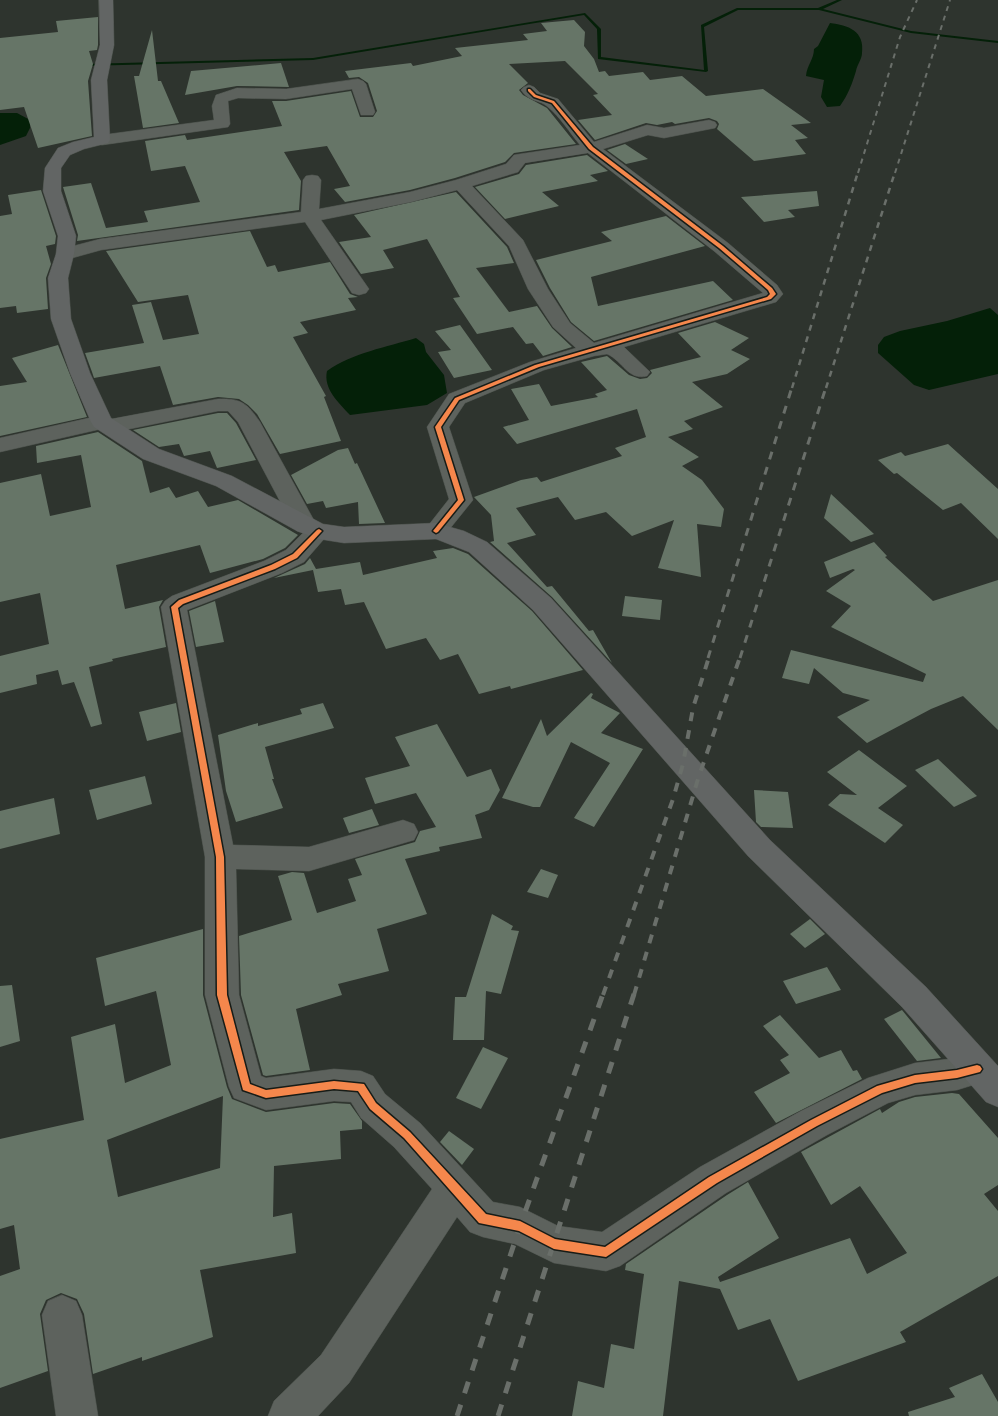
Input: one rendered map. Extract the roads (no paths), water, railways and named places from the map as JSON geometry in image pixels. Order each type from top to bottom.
[{"type":"main road","points":[[106,0],[107,45],[99,80],[102,140],[79,145],[64,152],[53,168],[52,191],[67,236],[65,254],[58,278],[61,319],[80,373],[106,424],[151,454],[224,481],[312,528],[344,535],[436,531],[455,536],[478,547],[542,604],[759,848],[914,996],[988,1080]]},
{"type":"street","points":[[102,140],[222,124],[221,98],[237,93],[286,94],[358,84],[367,112]]},
{"type":"street","points":[[436,531],[461,500],[438,427],[457,399],[537,366],[769,298],[773,294],[770,289],[721,246],[591,148],[553,102],[535,96],[529,90]]},
{"type":"street","points":[[65,254],[100,245],[345,210],[461,184],[512,168],[520,159],[591,148],[647,130],[664,134],[709,125]]},
{"type":"street","points":[[312,180],[310,216],[359,289]]},
{"type":"street","points":[[461,184],[517,244],[528,272],[563,327],[590,350],[610,348],[618,352],[640,372]]},
{"type":"street","points":[[0,445],[106,424],[230,404],[239,407],[249,422],[312,528],[295,556],[273,567],[181,602],[174,607],[220,858],[222,995],[246,1087],[266,1094],[334,1085],[361,1087],[373,1106],[407,1135],[484,1219],[520,1226],[554,1244],[606,1252],[713,1180],[814,1123],[880,1089],[915,1079],[956,1074],[988,1080]]},
{"type":"street","points":[[220,858],[253,856],[309,859],[403,832]]},
{"type":"street","points":[[289,1416],[335,1368],[455,1187]]},
{"type":"street","points":[[62,1315],[77,1416]]},
{"type":"waterway","points":[[819,9],[840,0]]},
{"type":"waterway","points":[[84,65],[313,59],[585,14],[599,29],[599,58],[706,71],[702,26],[737,9],[819,9]]},
{"type":"waterway","points":[[819,9],[911,32],[998,42]]},
{"type":"railway","points":[[858,173],[900,37],[917,0]]},
{"type":"railway","points":[[895,173],[950,0]]},
{"type":"railway","points":[[792,388],[858,172]]},
{"type":"railway","points":[[826,388],[895,172]]},
{"type":"railway","points":[[708,658],[792,387]]},
{"type":"railway","points":[[740,658],[826,387]]},
{"type":"railway","points":[[603,995],[673,799],[683,764],[693,708],[709,657]]},
{"type":"railway","points":[[634,995],[698,779],[740,657]]},
{"type":"railway","points":[[457,1416],[520,1226],[603,994]]},
{"type":"railway","points":[[498,1416],[634,994]]}]
